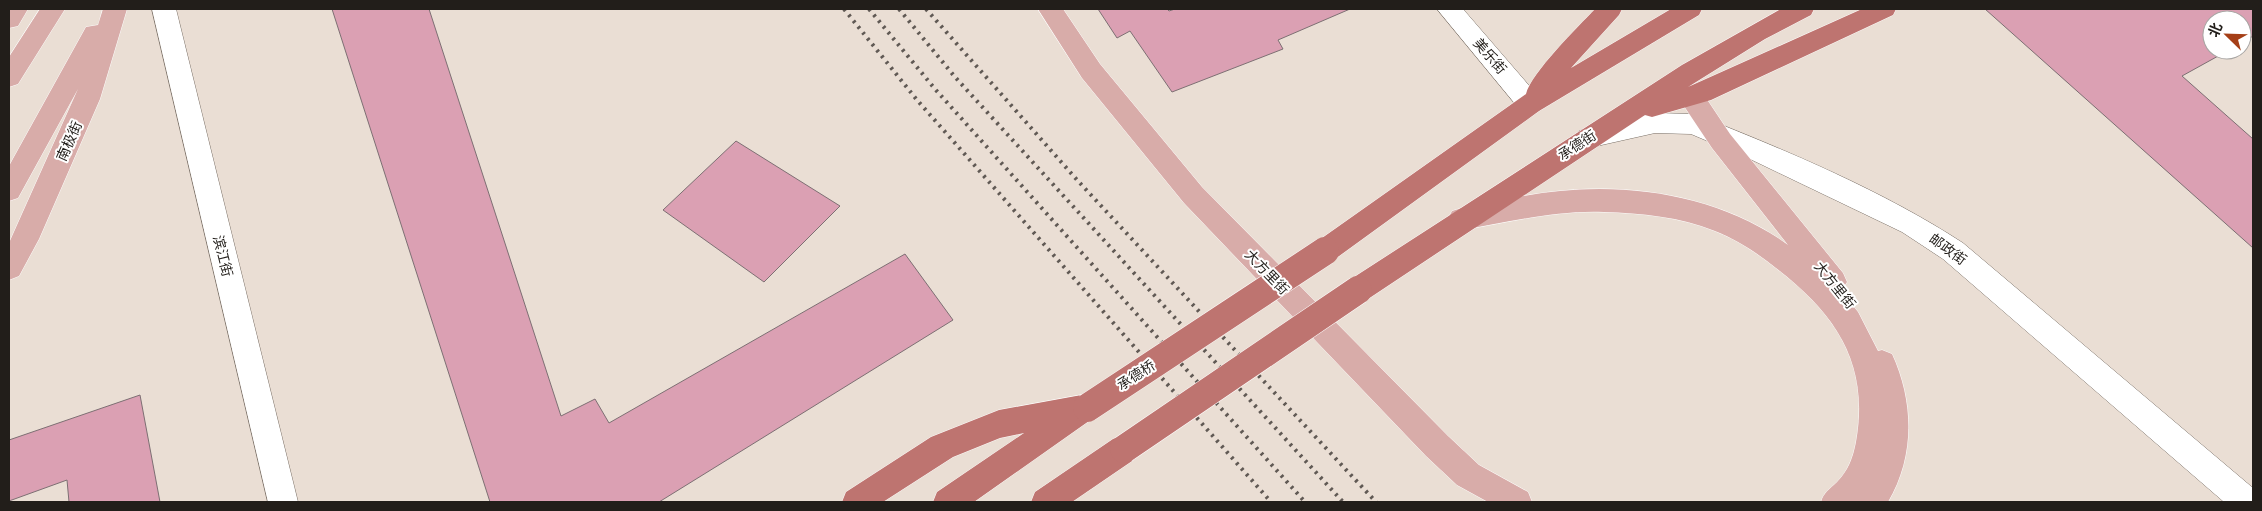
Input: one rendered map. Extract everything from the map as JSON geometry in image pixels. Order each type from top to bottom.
[{"type":"highway","points":[[1530,104],[1567,54],[1610,9]]},
{"type":"highway","points":[[1530,104],[1690,9]]},
{"type":"highway","name":"承德街","points":[[1124,449],[1462,219],[1702,64],[1776,21],[1802,9]]},
{"type":"highway","points":[[1626,114],[1710,89],[1884,9]]},
{"type":"highway","name":"承德桥","points":[[948,502],[1325,251],[1530,104]]},
{"type":"highway","points":[[858,502],[950,444],[999,424],[1087,408]]},
{"type":"highway","points":[[1046,502],[1124,449]]},
{"type":"highway","points":[[1076,502],[1124,449]]},
{"type":"main road","points":[[9,19],[16,9]]},
{"type":"main road","points":[[9,77],[53,9]]},
{"type":"main road","name":"南极街","points":[[9,190],[109,9]]},
{"type":"main road","name":"南极街","points":[[9,268],[25,239],[87,100],[115,9]]},
{"type":"main road","name":"大方里街","points":[[1032,9],[1186,212],[1412,446],[1447,477],[1481,502]]},
{"type":"main road","name":"大方里街","points":[[1050,9],[1091,71],[1193,195],[1437,446],[1468,475],[1517,502]]},
{"type":"main road","name":"大方里街","points":[[1691,96],[1714,131],[1866,324],[1885,369],[1894,399],[1894,439],[1889,467],[1880,489],[1872,502]]},
{"type":"main road","name":"大方里街","points":[[1462,219],[1569,202],[1613,202],[1648,205],[1706,216],[1738,228],[1769,248],[1817,284],[1845,315],[1857,335],[1872,378],[1875,409],[1871,441],[1864,466],[1851,489],[1836,502]]},
{"type":"street","name":"滨江街","points":[[164,9],[283,502]]},
{"type":"street","name":"美乐街","points":[[1449,9],[1530,104]]},
{"type":"street","name":"邮政街","points":[[1588,138],[1655,123],[1693,124],[1714,131],[1912,224],[1953,251],[2247,502]]},
{"type":"building","points":[[332,9],[429,9],[561,416],[595,399],[609,423],[905,254],[953,320],[659,502],[490,502]]},
{"type":"building","points":[[1098,9],[1167,9],[1169,11],[1175,9],[1350,9],[1278,40],[1283,49],[1172,92],[1130,31],[1117,38]]},
{"type":"building","points":[[1985,9],[2253,9],[2252,37],[2252,10],[2202,10],[2202,60],[2211,60],[2182,76],[2253,139],[2253,248]]},
{"type":"building","points":[[736,141],[840,206],[764,282],[663,210]]},
{"type":"building","points":[[140,395],[160,502],[69,502],[67,480],[9,501],[9,440]]},
{"type":"railway","points":[[844,9],[917,100],[1271,502]]},
{"type":"railway","points":[[869,9],[935,89],[1305,502]]},
{"type":"railway","points":[[899,9],[955,77],[1343,502]]},
{"type":"railway","points":[[926,9],[1078,181],[1376,502]]}]
